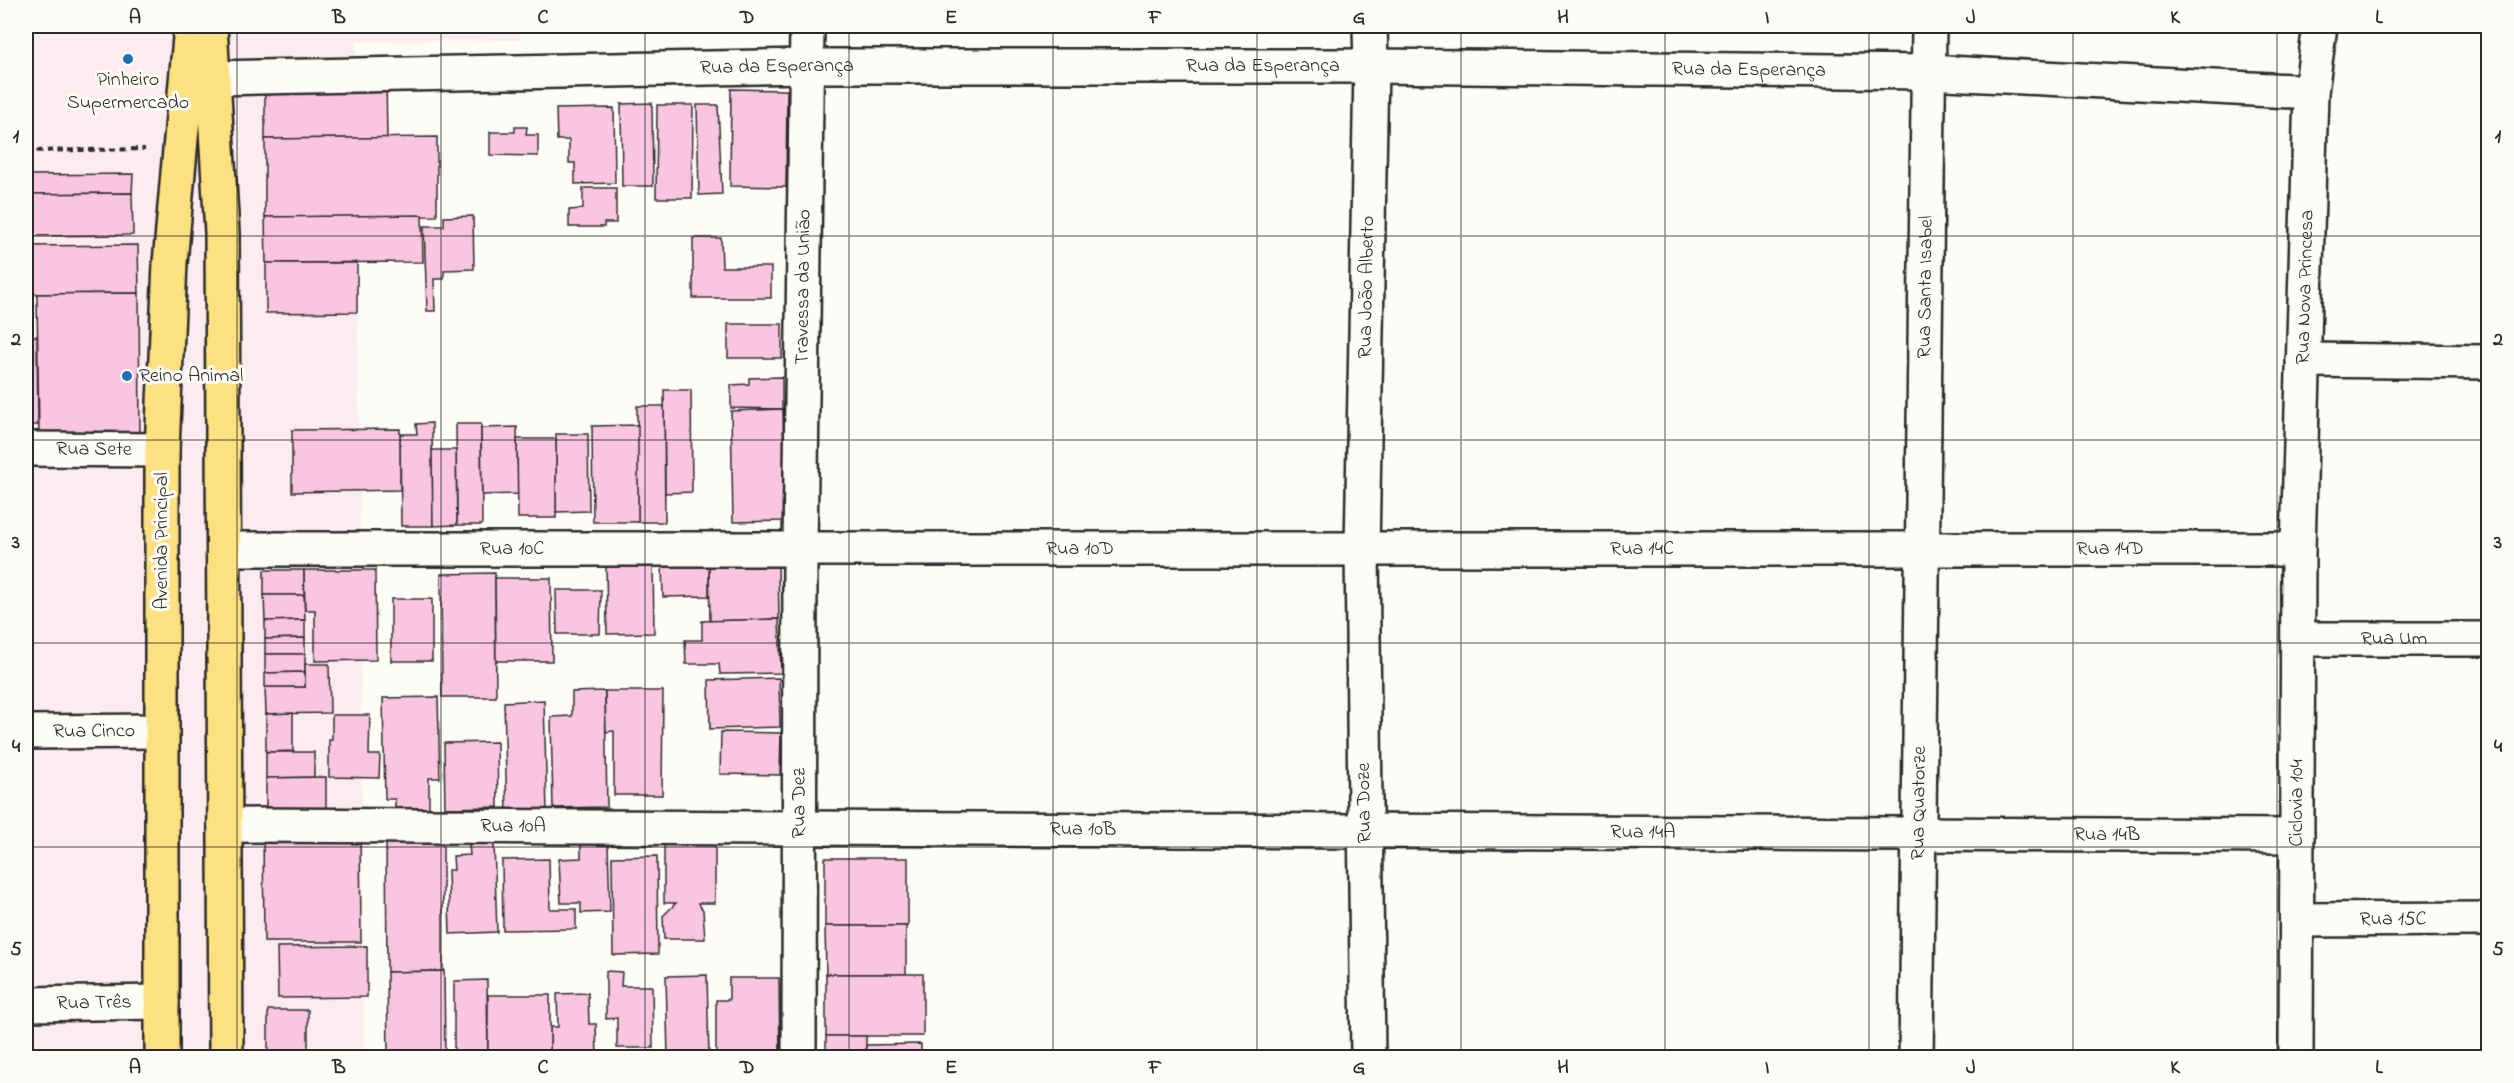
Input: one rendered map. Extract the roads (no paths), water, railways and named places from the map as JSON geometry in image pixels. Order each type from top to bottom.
[{"type":"main road","name":"Avenida Principal","points":[[162,1058],[162,450],[170,263],[178,148],[191,26]]},
{"type":"main road","points":[[210,26],[222,232],[226,1058]]},
{"type":"street","name":"Travessa da União","points":[[800,549],[807,26]]},
{"type":"street","name":"Rua João Alberto","points":[[1362,549],[1370,26]]},
{"type":"street","name":"Rua Santa Isabel","points":[[1922,549],[1929,26]]},
{"type":"street","name":"Rua Nova Princesa","points":[[2298,549],[2311,92],[2320,26]]},
{"type":"street","name":"Rua da Esperança","points":[[213,78],[806,66],[1371,66],[1928,72],[2311,92]]},
{"type":"street","points":[[2303,360],[2488,362]]},
{"type":"street","name":"Rua Sete","points":[[26,449],[162,450]]},
{"type":"street","name":"Rua 10C","points":[[224,549],[800,549]]},
{"type":"street","name":"Rua 10D","points":[[800,549],[1362,549]]},
{"type":"street","name":"Rua Dez","points":[[799,1058],[800,549]]},
{"type":"street","name":"Rua 14C","points":[[1362,549],[1922,549]]},
{"type":"street","name":"Rua Doze","points":[[1362,549],[1368,1058]]},
{"type":"street","name":"Rua 14D","points":[[1922,549],[2298,549]]},
{"type":"street","name":"Rua Quatorze","points":[[1916,1058],[1922,549]]},
{"type":"street","name":"Ciclovia 104","points":[[2296,1058],[2298,549]]},
{"type":"street","name":"Rua Um","points":[[2298,639],[2488,639]]},
{"type":"street","name":"Rua Cinco","points":[[26,732],[162,731]]},
{"type":"street","name":"Rua 10A","points":[[225,825],[800,828]]},
{"type":"street","name":"Rua 10B","points":[[800,828],[1365,831]]},
{"type":"street","name":"Rua 14A","points":[[1365,831],[1919,834]]},
{"type":"street","name":"Rua 14B","points":[[1919,834],[2297,836]]},
{"type":"street","name":"Rua 15C","points":[[2297,920],[2488,919]]},
{"type":"street","name":"Rua Três","points":[[26,1004],[162,1002]]},
{"type":"place","name":"Pinheiro Supermercado","points":[[128,59]]},
{"type":"place","name":"Reino Animal","points":[[127,376]]}]
